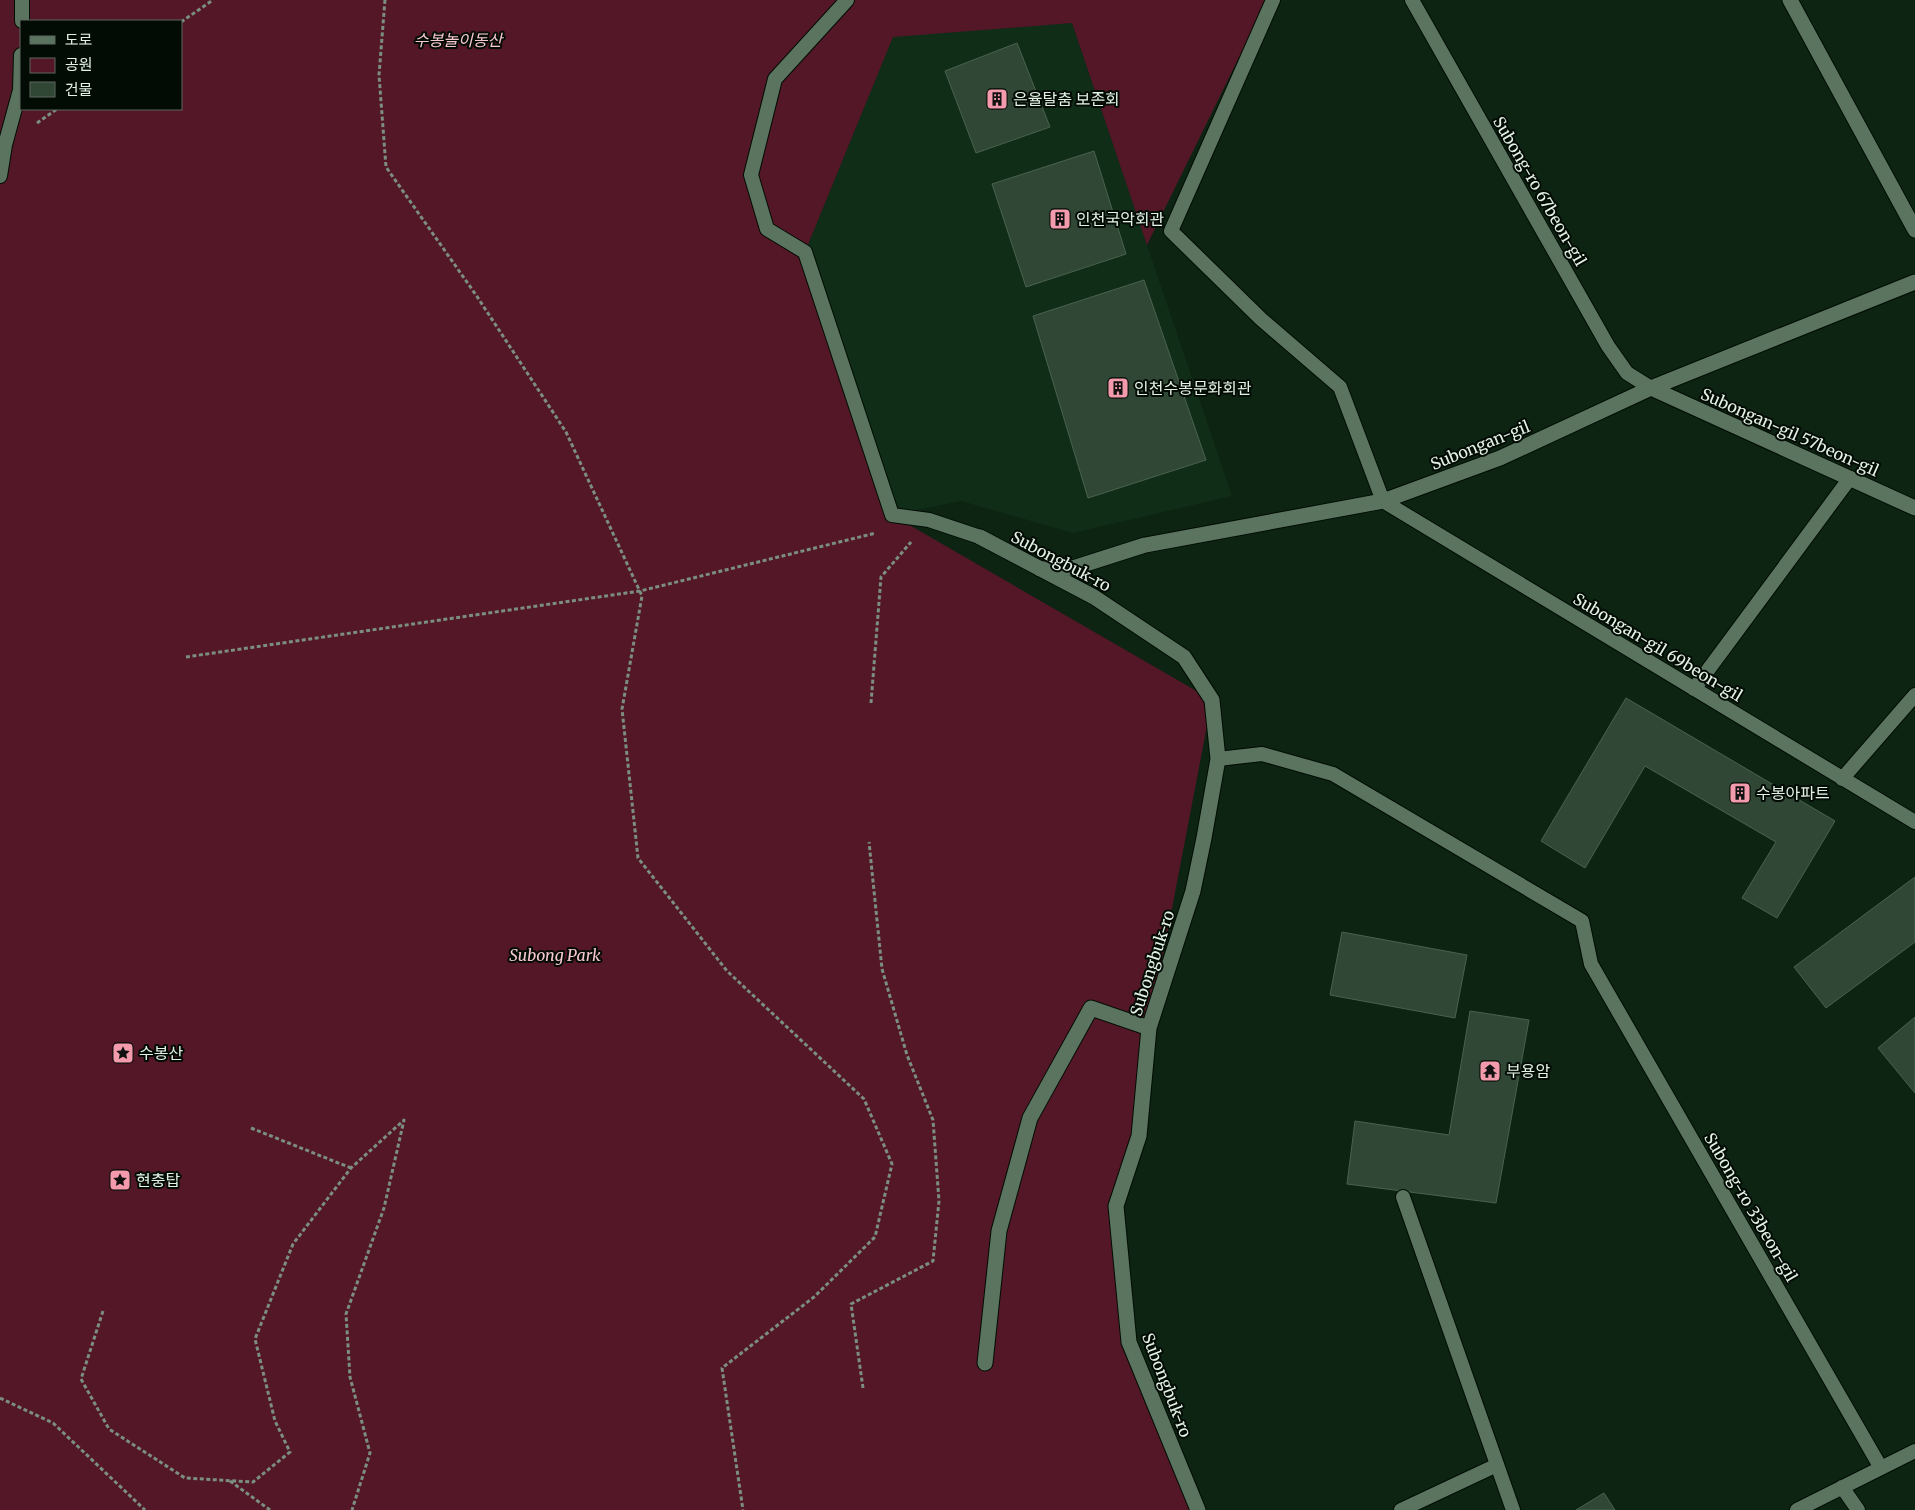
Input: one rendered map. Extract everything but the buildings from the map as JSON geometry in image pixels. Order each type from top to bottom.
[{"type":"street","points":[[1790,0],[1915,230]]},
{"type":"street","name":"Subongan-gil","points":[[1038,569],[1074,568],[1144,545],[1383,501],[1500,458],[1651,388],[1915,282]]},
{"type":"street","name":"Subongan-gil 57beon-gil","points":[[1651,388],[1850,478],[1912,502]]},
{"type":"street","name":"Subongbuk-ro","points":[[980,537],[1094,597],[1184,657],[1212,700],[1218,759],[1193,891],[1149,1028],[1139,1136],[1116,1206],[1129,1342],[1198,1510]]},
{"type":"street","points":[[985,1363],[999,1231],[1030,1118],[1091,1008],[1149,1028]]},
{"type":"lane","points":[[22,0],[22,20]]},
{"type":"lane","points":[[847,0],[775,79],[751,175],[767,229],[805,252],[892,515],[929,520],[980,537]]},
{"type":"lane","points":[[1273,0],[1170,230],[1261,319],[1340,387],[1383,501]]},
{"type":"lane","name":"Subong-ro 67beon-gil","points":[[1412,0],[1608,346],[1627,373],[1651,388]]},
{"type":"lane","points":[[0,176],[5,145],[20,90]]},
{"type":"lane","points":[[1694,690],[1850,478]]},
{"type":"lane","name":"Subongan-gil 69beon-gil","points":[[1383,501],[1915,822]]},
{"type":"lane","points":[[1842,779],[1915,695]]},
{"type":"lane","name":"Subong-ro 33beon-gil","points":[[1218,759],[1262,754],[1333,774],[1582,921],[1591,964],[1881,1468]]},
{"type":"lane","points":[[1403,1197],[1513,1510]]},
{"type":"lane","points":[[1797,1510],[1915,1451]]},
{"type":"lane","points":[[1401,1510],[1497,1465]]},
{"type":"lane","points":[[1842,1487],[1858,1510]]},
{"type":"path","points":[[182,21],[214,0]]},
{"type":"path","points":[[385,0],[379,76],[386,168],[476,295],[566,432],[642,596],[622,709],[638,858],[727,971],[864,1099],[892,1164],[875,1237],[814,1297],[722,1368],[743,1510]]},
{"type":"path","points":[[871,703],[881,577],[929,520]]},
{"type":"path","points":[[186,657],[640,591],[881,532]]},
{"type":"path","points":[[864,1388],[851,1304],[933,1261],[939,1201],[932,1120],[907,1055],[882,969],[869,842]]},
{"type":"path","points":[[103,1311],[81,1378],[109,1429],[185,1478],[253,1482],[290,1452],[275,1421],[255,1338],[292,1244],[351,1168],[404,1120],[384,1208],[346,1314],[350,1377],[370,1453],[352,1510]]},
{"type":"path","points":[[251,1128],[351,1168]]},
{"type":"path","points":[[0,1398],[53,1423],[145,1510]]},
{"type":"path","points":[[230,1481],[270,1510]]},
{"type":"shaded area","points":[[1072,23],[1232,496],[1073,533],[961,501],[892,515],[805,252],[893,36]]},
{"type":"green space","name":"Subong Park","points":[[0,0],[1267,0],[1147,245],[1072,23],[893,37],[805,252],[892,515],[1212,700],[1149,1028],[1139,1136],[1116,1206],[1129,1342],[1198,1510],[0,1510]]},
{"type":"place","name":"은율탈춤 보존회","points":[[997,99]]},
{"type":"place","name":"인천국악회관","points":[[1060,219]]},
{"type":"place","name":"인천수봉문화회관","points":[[1118,388]]},
{"type":"place","name":"수봉아파트","points":[[1740,793]]},
{"type":"place","name":"수봉산","points":[[123,1053]]},
{"type":"place","name":"부용암","points":[[1490,1071]]},
{"type":"place","name":"현충탑","points":[[120,1180]]},
{"type":"park label","name":"수봉놀이동산","points":[[458,40]]}]
